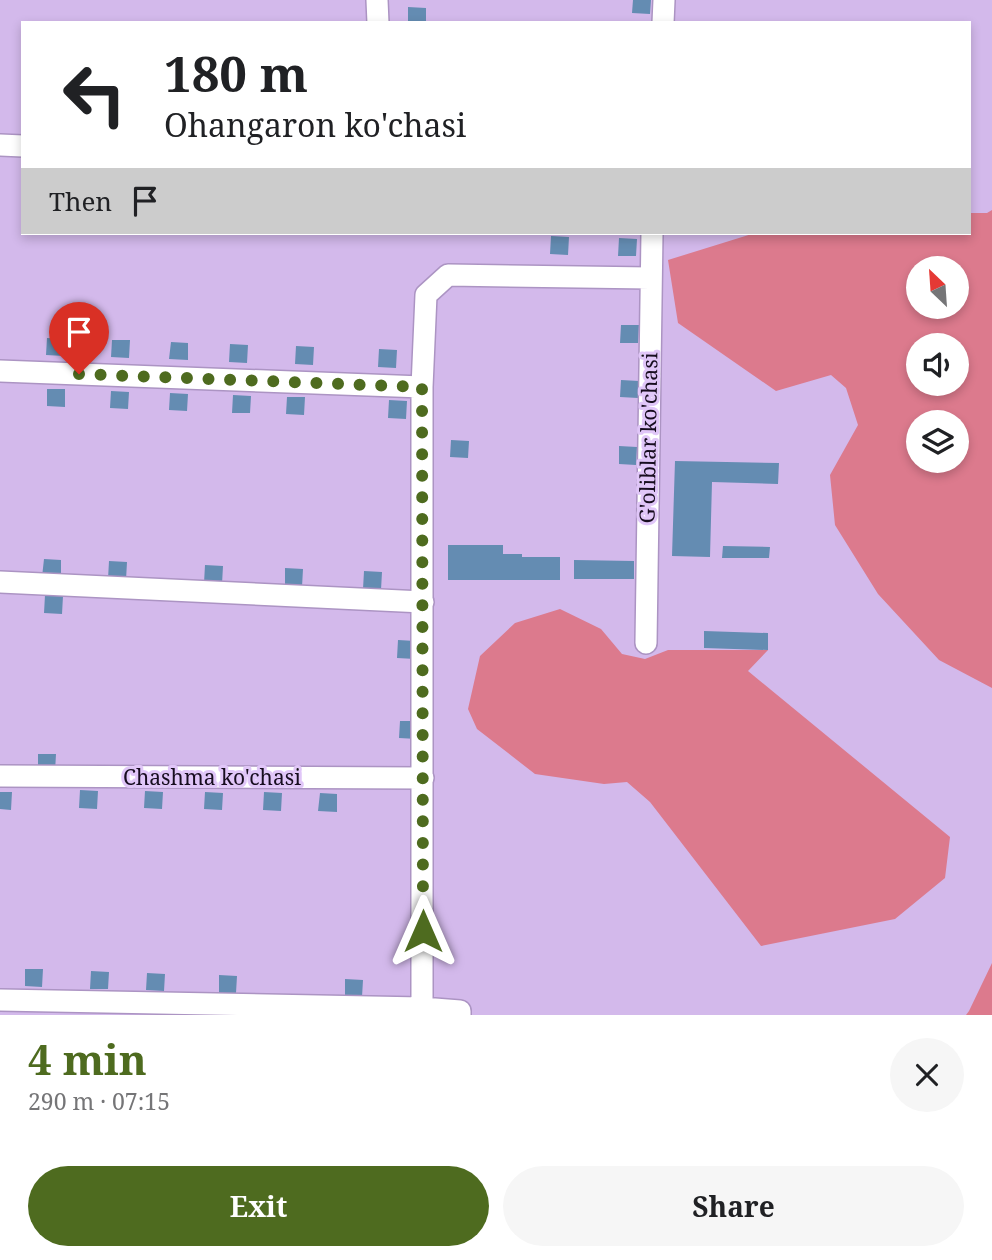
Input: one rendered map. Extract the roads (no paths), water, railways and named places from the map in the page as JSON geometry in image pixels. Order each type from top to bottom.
[{"type":"street","points":[[377,0],[378,21]]},
{"type":"street","points":[[663,21],[664,0]]},
{"type":"street","points":[[0,145],[21,146]]},
{"type":"street","name":"G'oliblar ko'chasi","points":[[646,643],[652,235]]},
{"type":"street","points":[[422,1008],[422,387],[426,295],[448,275],[650,278]]},
{"type":"street","points":[[0,370],[422,387]]},
{"type":"street","points":[[0,582],[423,601]]},
{"type":"street","name":"Chashma ko'chasi","points":[[0,776],[423,778]]},
{"type":"street","points":[[0,1000],[319,1011],[422,1008],[460,1010],[460,1015]]}]
